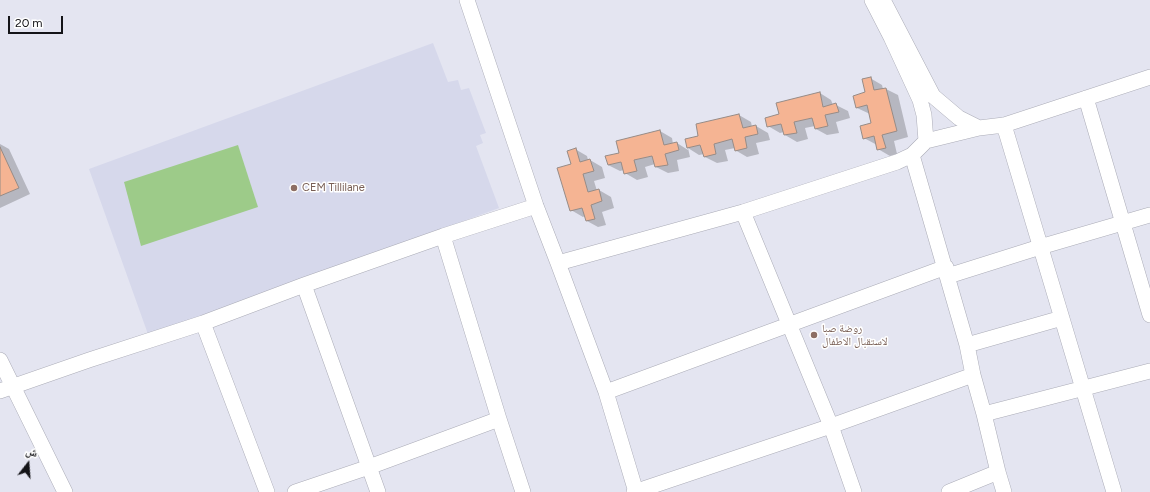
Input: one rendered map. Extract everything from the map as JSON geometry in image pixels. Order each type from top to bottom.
[{"type":"street","points":[[467,0],[536,206],[606,392],[635,492],[831,426],[973,375]]},
{"type":"street","points":[[872,0],[920,100],[924,115],[926,141]]},
{"type":"street","points":[[883,0],[933,96],[959,118],[979,128]]},
{"type":"street","points":[[558,263],[743,212],[897,162],[912,155],[926,141],[979,128],[1004,125],[1150,77]]},
{"type":"street","points":[[1086,98],[1150,315]]},
{"type":"street","points":[[1004,125],[1114,492]]},
{"type":"street","points":[[912,155],[947,271],[1004,492]]},
{"type":"street","points":[[6,388],[203,323],[304,285],[443,236],[536,206]]},
{"type":"street","points":[[743,212],[831,426],[854,492]]},
{"type":"street","points":[[606,392],[789,324],[947,271],[1040,247],[1150,215]]},
{"type":"street","points":[[443,236],[523,492]]},
{"type":"street","points":[[304,285],[378,492]]},
{"type":"street","points":[[967,345],[1062,318]]},
{"type":"street","points":[[203,323],[267,492]]},
{"type":"street","points":[[0,360],[6,388],[66,492]]},
{"type":"street","points":[[984,414],[1150,371]]},
{"type":"street","points":[[295,492],[369,467],[499,419]]},
{"type":"street","points":[[949,492],[998,472]]},
{"type":"shaded area","name":"CEM Tillilane","points":[[433,43],[448,82],[458,80],[461,90],[469,88],[486,133],[480,135],[483,143],[476,146],[499,208],[149,337],[89,169]]},
{"type":"green space","points":[[238,145],[258,207],[141,246],[124,182]]},
{"type":"building","points":[[871,77],[874,90],[886,88],[897,131],[882,135],[886,148],[877,150],[874,136],[863,139],[860,126],[871,123],[867,105],[856,108],[853,96],[865,92],[862,79]]},
{"type":"building","points":[[820,92],[823,107],[836,103],[839,112],[825,115],[828,126],[815,129],[812,118],[794,122],[797,133],[784,135],[781,124],[767,127],[765,118],[779,114],[776,103]]},
{"type":"building","points":[[739,114],[743,128],[756,125],[758,134],[745,137],[747,148],[735,151],[732,139],[714,144],[716,154],[704,157],[700,145],[687,148],[685,139],[698,136],[696,124]]},
{"type":"building","points":[[660,130],[664,145],[677,142],[679,150],[665,154],[668,165],[655,167],[652,156],[634,160],[637,171],[624,174],[621,162],[608,165],[605,156],[619,153],[616,141]]},
{"type":"building","points":[[0,147],[19,188],[0,196]]},
{"type":"building","points":[[576,148],[580,162],[590,159],[594,171],[583,174],[588,192],[599,189],[602,201],[591,205],[595,219],[586,221],[582,208],[570,211],[557,168],[571,164],[567,151]]},
{"type":"place","name":"CEM Tillilane","points":[[294,188]]},
{"type":"place","name":"روضة صبا لاستقبال الاطفال","points":[[814,335]]}]
